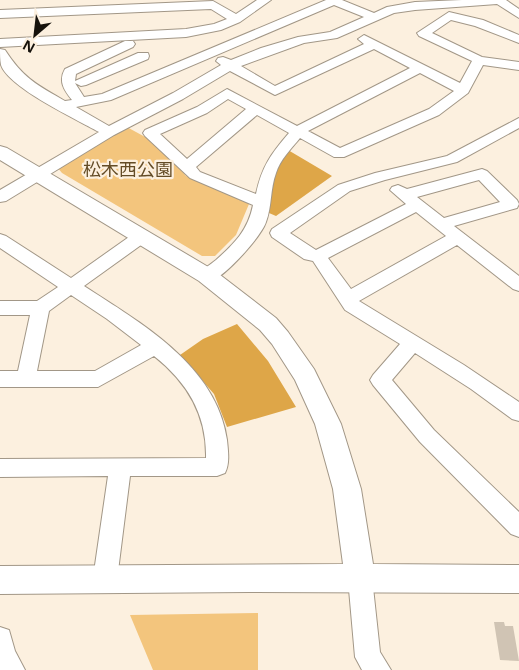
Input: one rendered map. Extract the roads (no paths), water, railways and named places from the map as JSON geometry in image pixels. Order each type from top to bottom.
[{"type":"street","points":[[0,42],[131,40],[205,30],[236,18],[265,0]]},
{"type":"street","points":[[62,106],[106,96],[334,0],[372,16]]},
{"type":"street","points":[[0,197],[109,132],[231,66],[273,49],[302,40],[333,35],[372,16],[414,6],[492,2],[498,0],[519,14]]},
{"type":"street","points":[[0,28],[2,14],[163,3],[212,5],[236,18]]},
{"type":"street","points":[[519,39],[480,23],[449,16],[423,33],[479,60],[519,66]]},
{"type":"street","points":[[344,29],[463,90]]},
{"type":"street","points":[[252,35],[273,49]]},
{"type":"street","points":[[131,40],[143,56],[164,72]]},
{"type":"street","points":[[81,102],[68,86],[70,72],[131,40]]},
{"type":"street","points":[[210,53],[275,91],[374,44]]},
{"type":"street","points":[[0,53],[10,69],[28,86],[109,132]]},
{"type":"street","points":[[81,82],[143,56]]},
{"type":"street","points":[[262,203],[195,175],[150,133],[202,110],[227,93],[339,154],[434,112],[463,90],[479,60]]},
{"type":"street","points":[[207,276],[232,255],[254,230],[258,222],[268,173],[276,156],[298,131],[419,68]]},
{"type":"street","points":[[187,167],[256,108]]},
{"type":"street","points":[[441,224],[511,204],[482,174],[411,200],[318,256],[310,255],[278,233],[344,188],[380,176],[452,159],[519,122]]},
{"type":"street","points":[[0,152],[207,276],[268,324],[280,338],[305,376],[328,424],[347,489],[360,578],[368,657],[378,670]]},
{"type":"street","points":[[380,176],[519,285]]},
{"type":"street","points":[[0,308],[41,308],[142,236]]},
{"type":"street","points":[[348,299],[458,238]]},
{"type":"street","points":[[0,240],[113,314],[181,368],[206,401],[216,432],[218,450],[217,467],[0,468]]},
{"type":"street","points":[[318,256],[351,305],[485,387],[519,413]]},
{"type":"street","points":[[26,378],[41,308]]},
{"type":"street","points":[[412,342],[380,380],[427,436],[519,527]]},
{"type":"street","points":[[0,379],[98,379],[155,346]]},
{"type":"street","points":[[105,579],[120,468]]},
{"type":"street","points":[[0,580],[519,579]]},
{"type":"street","points":[[0,639],[3,655],[12,670]]},
{"type":"park label","name":"松木西公園","points":[[128,170]]}]
